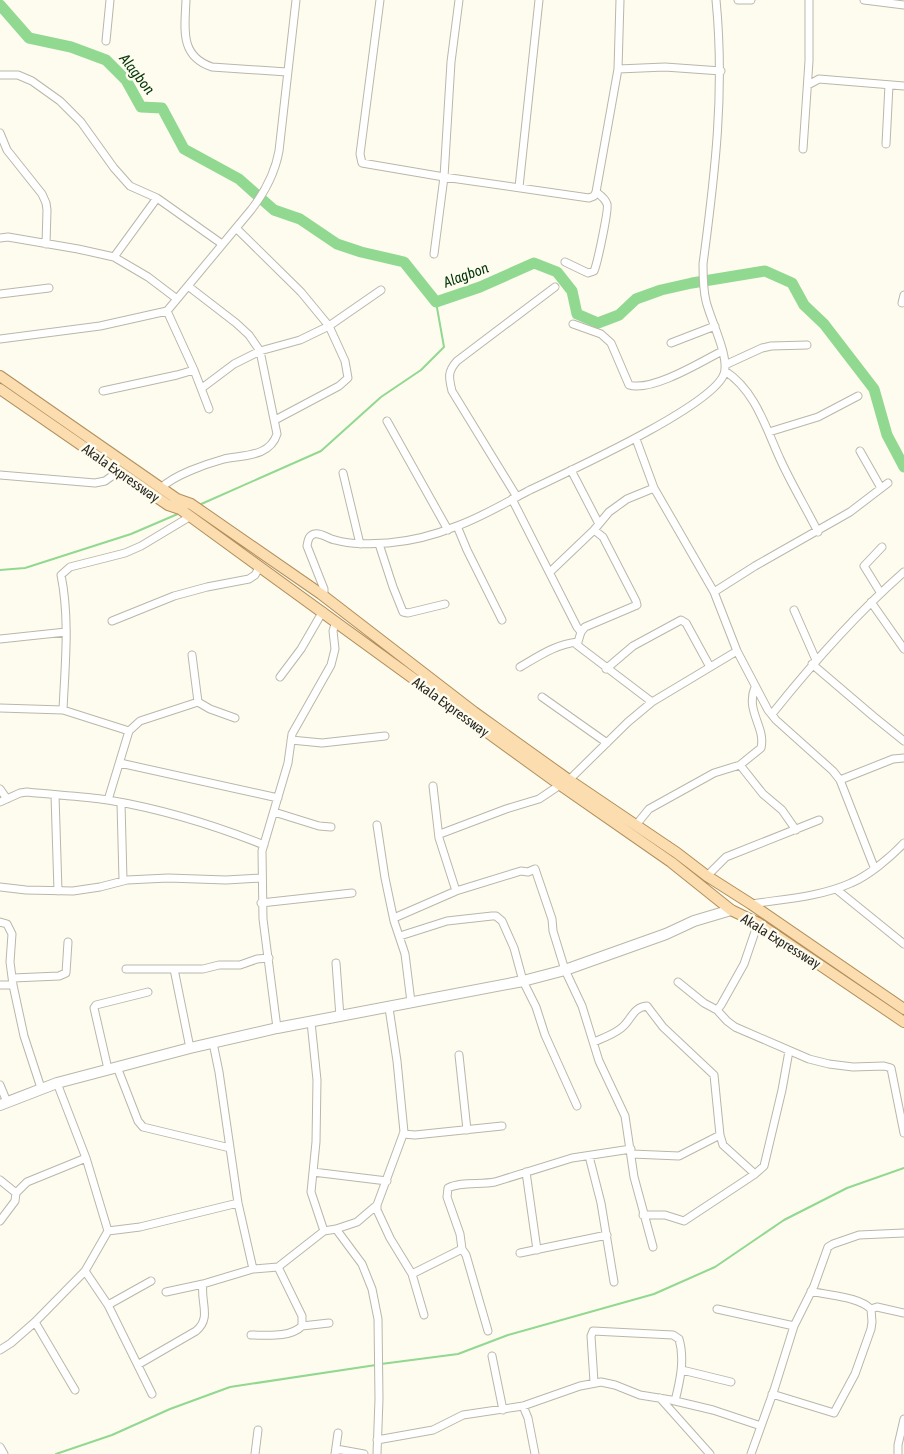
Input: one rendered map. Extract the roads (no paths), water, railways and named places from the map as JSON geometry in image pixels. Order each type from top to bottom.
[{"type":"main road","name":"Akala Expressway","points":[[0,376],[84,440],[119,471],[168,505],[180,509],[191,516],[366,644],[564,783],[674,857],[751,904],[904,1008]]},
{"type":"main road","name":"Akala Expressway","points":[[0,389],[177,499],[191,504],[321,594],[564,783],[636,825],[731,910],[758,923],[904,1022]]},
{"type":"main road","points":[[366,644],[374,636]]},
{"type":"street","points":[[106,41],[110,0]]},
{"type":"street","points":[[186,0],[184,33],[186,44],[197,60],[212,67],[287,72]]},
{"type":"street","points":[[0,339],[100,326],[167,311],[261,197],[276,168],[296,0]]},
{"type":"street","points":[[380,0],[360,154],[362,163],[589,198],[594,196],[596,192],[618,69],[620,0]]},
{"type":"street","points":[[434,254],[444,177],[451,62],[459,0]]},
{"type":"street","points":[[520,187],[539,0]]},
{"type":"street","points":[[321,594],[324,592],[324,589],[307,546],[309,537],[317,533],[333,540],[360,544],[379,544],[416,539],[448,530],[636,439],[689,406],[718,385],[725,368],[715,326],[706,302],[703,283],[703,264],[716,168],[721,71],[716,0]]},
{"type":"street","points":[[738,0],[751,0]]},
{"type":"street","points":[[803,148],[809,67],[809,0]]},
{"type":"street","points":[[864,0],[904,5]]},
{"type":"street","points":[[618,69],[665,67],[721,71]]},
{"type":"street","points":[[809,67],[819,79]]},
{"type":"street","points":[[0,74],[18,75],[32,81],[60,101],[81,122],[114,168],[130,186],[157,198],[222,244]]},
{"type":"street","points":[[808,85],[819,79],[904,86]]},
{"type":"street","points":[[886,144],[889,85]]},
{"type":"street","points":[[0,133],[8,150],[42,194],[46,203],[46,244]]},
{"type":"street","points":[[565,262],[588,272],[594,271],[596,267],[607,216],[607,204],[603,197],[596,192]]},
{"type":"street","points":[[114,257],[157,198]]},
{"type":"street","points":[[236,228],[301,292],[329,326],[345,361],[348,378],[339,386],[275,420]]},
{"type":"street","points":[[0,238],[8,237],[114,257],[177,299]]},
{"type":"street","points":[[160,488],[172,478],[224,459],[252,455],[265,449],[276,439],[277,434],[260,351],[249,335],[236,323],[188,286]]},
{"type":"street","points":[[555,286],[457,361],[451,368],[449,376],[452,391],[514,498],[576,627],[581,632]]},
{"type":"street","points":[[0,294],[49,288]]},
{"type":"street","points":[[202,388],[234,364],[260,351],[300,340],[329,326],[382,290]]},
{"type":"street","points":[[902,303],[904,295]]},
{"type":"street","points":[[167,311],[210,408]]},
{"type":"street","points":[[573,324],[606,338],[611,343],[629,385],[633,387],[650,384],[676,374],[698,365],[722,351]]},
{"type":"street","points":[[671,342],[715,326]]},
{"type":"street","points":[[725,368],[762,348],[806,345]]},
{"type":"street","points":[[725,368],[739,382],[763,418],[781,462],[818,532]]},
{"type":"street","points":[[103,390],[194,370]]},
{"type":"street","points":[[769,432],[818,418],[858,396]]},
{"type":"street","points":[[387,420],[448,530]]},
{"type":"street","points":[[636,439],[654,488],[714,592],[737,650],[756,687],[772,714],[833,771],[840,780],[874,868]]},
{"type":"street","points":[[860,451],[881,488]]},
{"type":"street","points":[[571,470],[596,527],[604,537],[637,605],[585,627],[581,632],[578,646],[652,702]]},
{"type":"street","points":[[0,475],[95,483],[105,481],[119,471]]},
{"type":"street","points":[[343,473],[360,544]]},
{"type":"street","points":[[714,592],[755,566],[818,532],[850,512],[888,482]]},
{"type":"street","points":[[550,572],[609,512],[627,499],[654,488]]},
{"type":"street","points":[[63,710],[66,632],[65,592],[61,575],[70,567],[125,553],[141,546],[191,516]]},
{"type":"street","points":[[458,526],[467,550],[502,620]]},
{"type":"street","points":[[379,544],[403,612],[408,613],[444,604]]},
{"type":"street","points":[[880,592],[864,566],[882,547]]},
{"type":"street","points":[[112,621],[174,596],[249,579],[255,575],[260,566]]},
{"type":"street","points":[[772,714],[814,662],[880,592],[904,572]]},
{"type":"street","points":[[870,602],[904,649]]},
{"type":"street","points":[[794,610],[814,662],[904,740]]},
{"type":"street","points":[[280,677],[302,649],[323,611]]},
{"type":"street","points":[[606,669],[633,646],[681,620],[686,623],[710,668]]},
{"type":"street","points":[[278,1028],[261,903],[262,851],[288,762],[292,734],[331,665],[334,649],[333,631],[336,621]]},
{"type":"street","points":[[0,639],[66,632]]},
{"type":"street","points":[[520,667],[553,648],[567,643],[578,642]]},
{"type":"street","points":[[440,834],[506,809],[540,799],[564,783],[652,702],[737,650]]},
{"type":"street","points":[[192,655],[198,702]]},
{"type":"street","points":[[636,825],[650,809],[714,773],[740,765],[761,748],[762,744],[751,699],[756,687]]},
{"type":"street","points":[[542,697],[607,743]]},
{"type":"street","points":[[108,800],[129,731],[140,721],[198,702],[210,709],[235,718]]},
{"type":"street","points":[[0,708],[63,710],[129,731]]},
{"type":"street","points":[[291,740],[322,743],[385,736]]},
{"type":"street","points":[[840,780],[896,758],[904,758]]},
{"type":"street","points":[[120,763],[278,798]]},
{"type":"street","points":[[740,765],[763,794],[782,810],[796,830]]},
{"type":"street","points":[[433,786],[439,838],[456,891]]},
{"type":"street","points":[[0,789],[4,801],[20,793],[28,792],[108,800],[148,808],[219,827],[264,845]]},
{"type":"street","points":[[55,795],[58,891]]},
{"type":"street","points":[[122,803],[123,880]]},
{"type":"street","points":[[274,812],[320,826],[331,827]]},
{"type":"street","points":[[707,876],[726,857],[819,820]]},
{"type":"street","points":[[377,825],[385,878],[405,954],[411,1002]]},
{"type":"street","points":[[751,904],[804,896],[836,889],[852,883],[903,846]]},
{"type":"street","points":[[394,918],[456,891],[521,871],[528,872],[535,869],[552,918],[553,931],[565,970],[582,1006],[605,1075],[625,1116],[634,1177],[653,1247]]},
{"type":"street","points":[[0,886],[74,891],[100,887],[123,880],[261,878]]},
{"type":"street","points":[[836,889],[904,944]]},
{"type":"street","points":[[261,903],[352,893]]},
{"type":"street","points":[[0,1085],[3,1103],[57,1083],[190,1048],[278,1028],[523,981],[565,970],[666,934],[694,921],[731,910]]},
{"type":"street","points":[[400,936],[447,921],[496,916],[502,921],[510,937],[523,981],[536,1007],[545,1034],[577,1106]]},
{"type":"street","points":[[0,922],[7,924],[12,934],[10,962],[13,981],[24,1036],[41,1088]]},
{"type":"street","points":[[717,1010],[722,1005],[744,964],[758,923]]},
{"type":"street","points":[[0,985],[13,981],[59,976],[66,973],[68,942]]},
{"type":"street","points":[[126,970],[204,969],[219,965],[240,965],[257,959],[269,958]]},
{"type":"street","points":[[336,963],[340,1017]]},
{"type":"street","points":[[174,969],[190,1048]]},
{"type":"street","points":[[678,982],[704,1003],[717,1010],[735,1027],[789,1051],[829,1064],[854,1067],[888,1066],[892,1070],[904,1133]]},
{"type":"street","points":[[148,992],[96,1005],[94,1008],[112,1068],[138,1121],[143,1127],[230,1148]]},
{"type":"street","points":[[594,1042],[623,1028],[633,1012],[638,1008],[647,1006],[663,1027],[715,1077],[720,1135],[723,1145],[754,1174]]},
{"type":"street","points":[[388,1008],[397,1061],[404,1123],[403,1134],[377,1205],[377,1210],[390,1238],[412,1274],[424,1315]]},
{"type":"street","points":[[311,1022],[318,1080],[316,1142],[311,1192],[324,1231]]},
{"type":"street","points":[[213,1043],[238,1203],[253,1269]]},
{"type":"street","points":[[643,1215],[665,1215],[684,1221],[754,1174],[766,1162],[768,1144],[782,1090],[789,1051]]},
{"type":"street","points":[[459,1055],[467,1130]]},
{"type":"street","points":[[0,1350],[12,1343],[35,1322],[85,1271],[108,1230],[86,1158],[57,1083]]},
{"type":"street","points":[[897,1098],[904,1093]]},
{"type":"street","points":[[403,1134],[415,1135],[502,1126]]},
{"type":"street","points":[[488,1331],[466,1255],[462,1249],[460,1234],[448,1197],[448,1188],[461,1184],[489,1183],[572,1158],[631,1152],[679,1156],[720,1135]]},
{"type":"street","points":[[589,1156],[607,1235],[614,1282]]},
{"type":"street","points":[[0,1221],[16,1201],[16,1193],[20,1187],[34,1178],[86,1158]]},
{"type":"street","points":[[313,1172],[387,1181]]},
{"type":"street","points":[[526,1172],[537,1250]]},
{"type":"street","points":[[0,1180],[16,1193]]},
{"type":"street","points":[[108,1230],[140,1226],[238,1203]]},
{"type":"street","points":[[166,1292],[203,1284],[253,1269],[278,1267],[324,1231],[357,1222],[377,1205]]},
{"type":"street","points":[[336,1229],[362,1264],[372,1289],[378,1319],[377,1370],[379,1399],[377,1454]]},
{"type":"street","points":[[751,1454],[794,1326],[811,1291],[828,1247],[859,1235],[904,1233]]},
{"type":"street","points":[[520,1253],[607,1235]]},
{"type":"street","points":[[412,1274],[462,1249]]},
{"type":"street","points":[[278,1267],[302,1316],[302,1326]]},
{"type":"street","points":[[85,1271],[108,1305],[139,1364],[152,1394]]},
{"type":"street","points":[[108,1305],[151,1281]]},
{"type":"street","points":[[139,1364],[203,1325],[205,1318],[203,1284]]},
{"type":"street","points":[[811,1291],[854,1300],[871,1309]]},
{"type":"street","points":[[871,1309],[877,1307],[904,1313]]},
{"type":"street","points":[[717,1309],[794,1326]]},
{"type":"street","points":[[772,1394],[832,1413],[836,1411],[855,1374],[871,1329],[871,1309]]},
{"type":"street","points":[[35,1322],[75,1390]]},
{"type":"street","points":[[252,1335],[270,1337],[298,1330],[302,1326],[329,1323]]},
{"type":"street","points":[[594,1382],[591,1336],[593,1331],[673,1335],[680,1338],[681,1343],[682,1370],[676,1401]]},
{"type":"street","points":[[492,1356],[503,1410]]},
{"type":"street","points":[[682,1370],[731,1382]]},
{"type":"street","points":[[377,1440],[433,1430],[463,1415],[524,1406],[594,1382],[615,1385],[640,1395],[714,1410],[761,1426]]},
{"type":"street","points":[[660,1398],[710,1454]]},
{"type":"street","points":[[524,1406],[535,1454]]},
{"type":"street","points":[[898,1454],[898,1445],[904,1419]]},
{"type":"street","points":[[255,1454],[258,1430]]},
{"type":"street","points":[[338,1433],[335,1452],[364,1454]]},
{"type":"street","points":[[0,1447],[4,1454]]},
{"type":"waterway","name":"Alagbon","points":[[0,5],[29,38],[71,47],[106,60],[126,80],[141,107],[162,108],[184,149],[239,179],[274,210],[300,219],[337,244],[404,262],[436,302],[480,287],[534,263],[557,272],[572,291],[577,314],[598,323],[619,315],[636,299],[661,290],[692,283],[765,271],[792,283],[804,305],[824,324],[874,389],[887,435],[904,467]]},
{"type":"waterway","points":[[199,505],[321,451],[381,397],[421,370],[444,347],[436,302]]},
{"type":"waterway","points":[[0,570],[25,568],[131,534],[180,513]]},
{"type":"waterway","points":[[381,1364],[458,1354],[508,1335],[654,1294],[715,1267],[784,1220],[847,1188],[904,1168]]},
{"type":"waterway","points":[[56,1454],[112,1435],[170,1409],[230,1387],[376,1365]]}]
